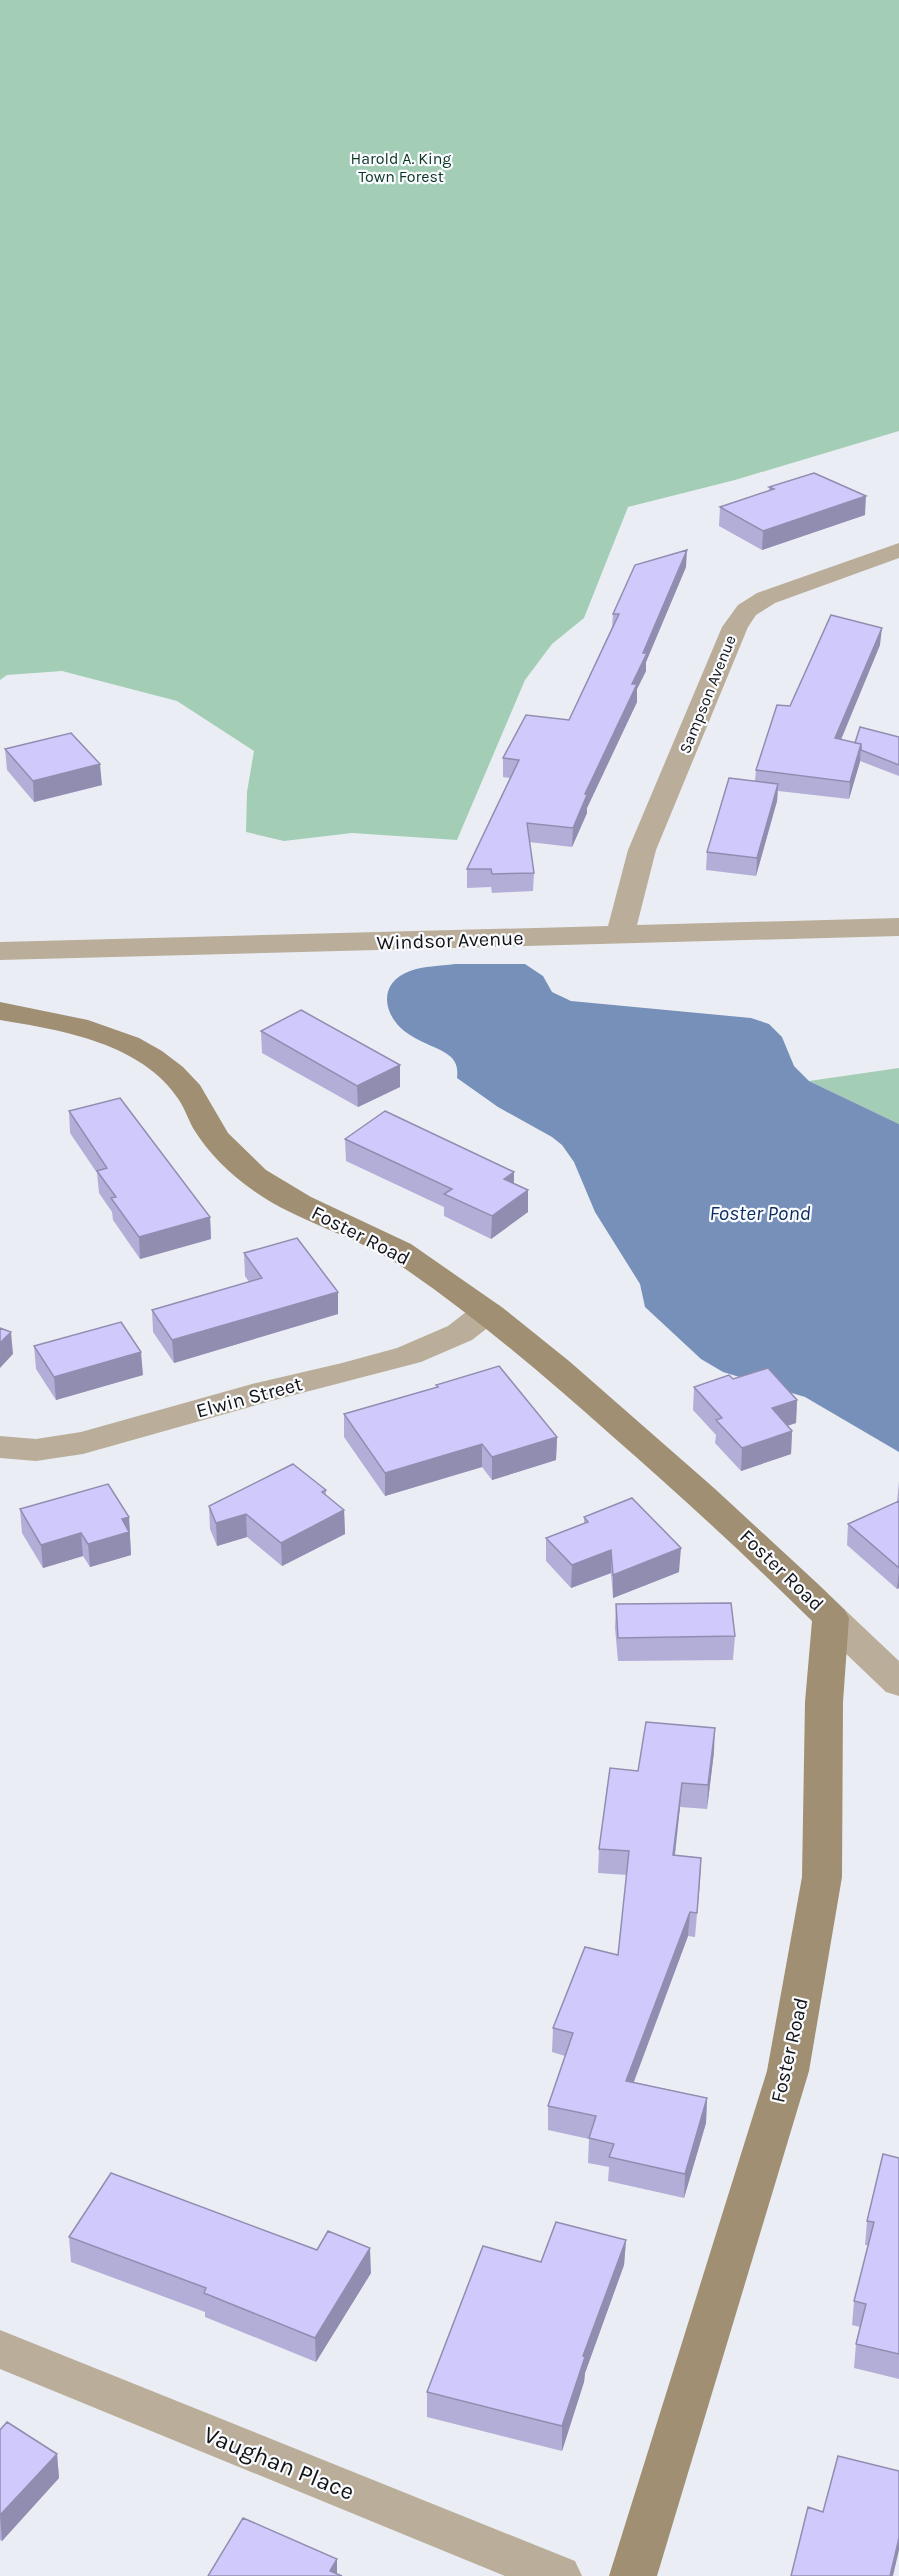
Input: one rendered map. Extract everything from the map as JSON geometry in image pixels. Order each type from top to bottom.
[{"type":"street","name":"Sampson Avenue","points":[[620,935],[642,850],[735,627],[747,610],[766,598],[899,550]]},
{"type":"street","name":"Windsor Avenue","points":[[0,951],[899,927]]},
{"type":"street","name":"Foster Road","points":[[0,1011],[94,1032],[154,1057],[170,1070],[190,1092],[212,1134],[269,1187],[317,1214],[392,1246],[530,1344],[734,1524],[831,1618],[824,1702],[822,1877],[788,2071],[633,2576]]},
{"type":"street","name":"Elwin Street","points":[[0,1447],[36,1450],[83,1443],[264,1392],[348,1372],[409,1355],[460,1333],[487,1312]]},
{"type":"street","points":[[831,1618],[899,1683]]},
{"type":"street","name":"Vaughan Place","points":[[0,2349],[558,2576]]},
{"type":"green space","name":"Harold A. King Town Forest","points":[[0,0],[899,0],[899,431],[735,480],[628,507],[584,618],[552,644],[525,680],[457,840],[352,833],[284,841],[246,832],[247,792],[254,751],[177,701],[62,671],[7,675],[0,680]]},
{"type":"green space","points":[[899,1068],[899,1124],[809,1081]]},
{"type":"water","name":"Foster Pond","points":[[455,964],[525,964],[543,976],[552,992],[571,1001],[751,1018],[769,1024],[782,1037],[794,1066],[809,1081],[899,1124],[899,1452],[805,1397],[723,1372],[701,1359],[645,1307],[640,1284],[595,1212],[574,1162],[562,1145],[498,1107],[457,1078],[457,1067],[451,1057],[410,1035],[394,1020],[389,1011],[388,993],[392,984],[399,977],[421,968]]},
{"type":"building","points":[[814,473],[866,496],[763,531],[720,507],[774,489],[769,487]]},
{"type":"building","points":[[687,550],[643,653],[647,653],[632,684],[637,684],[585,794],[587,795],[573,828],[527,823],[534,873],[492,874],[491,869],[467,869],[519,760],[503,758],[526,715],[569,720],[619,614],[613,614],[635,565]]},
{"type":"building","points":[[831,615],[882,628],[835,738],[861,744],[850,782],[756,770],[777,705],[790,706]]},
{"type":"building","points":[[860,727],[899,737],[899,765],[861,750],[861,744],[855,743]]},
{"type":"building","points":[[71,733],[100,764],[33,781],[5,749]]},
{"type":"building","points":[[729,778],[778,784],[757,858],[707,852]]},
{"type":"building","points":[[301,1010],[400,1065],[357,1086],[261,1031]]},
{"type":"building","points":[[120,1098],[210,1217],[139,1237],[111,1198],[116,1197],[97,1171],[107,1168],[69,1111]]},
{"type":"building","points":[[385,1111],[514,1172],[504,1179],[528,1190],[492,1216],[444,1194],[452,1189],[345,1139]]},
{"type":"building","points":[[297,1238],[338,1292],[172,1340],[152,1310],[262,1278],[244,1253]]},
{"type":"building","points":[[121,1322],[141,1352],[54,1377],[34,1346]]},
{"type":"building","points":[[0,1328],[11,1332],[0,1343]]},
{"type":"building","points":[[499,1366],[557,1437],[492,1457],[482,1444],[385,1473],[344,1414],[438,1387],[436,1385]]},
{"type":"building","points":[[768,1368],[797,1400],[772,1408],[792,1431],[742,1448],[716,1420],[722,1418],[694,1387],[729,1375],[733,1379]]},
{"type":"building","points":[[293,1464],[326,1490],[322,1492],[344,1510],[281,1543],[246,1514],[216,1523],[209,1506]]},
{"type":"building","points":[[108,1484],[129,1517],[122,1519],[129,1532],[88,1544],[81,1533],[41,1545],[20,1509]]},
{"type":"building","points":[[632,1498],[681,1548],[613,1575],[611,1550],[572,1565],[546,1538],[588,1522],[584,1517]]},
{"type":"building","points":[[899,1501],[899,1568],[848,1524]]},
{"type":"building","points":[[731,1603],[735,1636],[618,1638],[616,1604]]},
{"type":"building","points":[[646,1722],[715,1728],[708,1785],[682,1783],[673,1855],[701,1858],[697,1913],[690,1912],[626,2081],[707,2098],[685,2174],[609,2157],[614,2144],[589,2138],[596,2116],[548,2106],[573,2033],[553,2028],[585,1947],[618,1955],[629,1851],[599,1849],[610,1768],[638,1771]]},
{"type":"building","points":[[883,2154],[899,2158],[899,2354],[856,2344],[866,2304],[854,2301],[874,2222],[867,2221]]},
{"type":"building","points":[[111,2173],[317,2250],[328,2231],[370,2248],[315,2338],[204,2293],[206,2288],[69,2237]]},
{"type":"building","points":[[556,2222],[626,2240],[583,2356],[585,2357],[562,2426],[427,2392],[483,2246],[541,2262]]},
{"type":"building","points":[[7,2422],[57,2454],[0,2515],[0,2430]]},
{"type":"building","points":[[838,2456],[899,2471],[899,2538],[890,2576],[791,2576],[808,2507],[823,2512]]},
{"type":"building","points":[[243,2518],[337,2559],[330,2571],[342,2576],[208,2576]]}]
